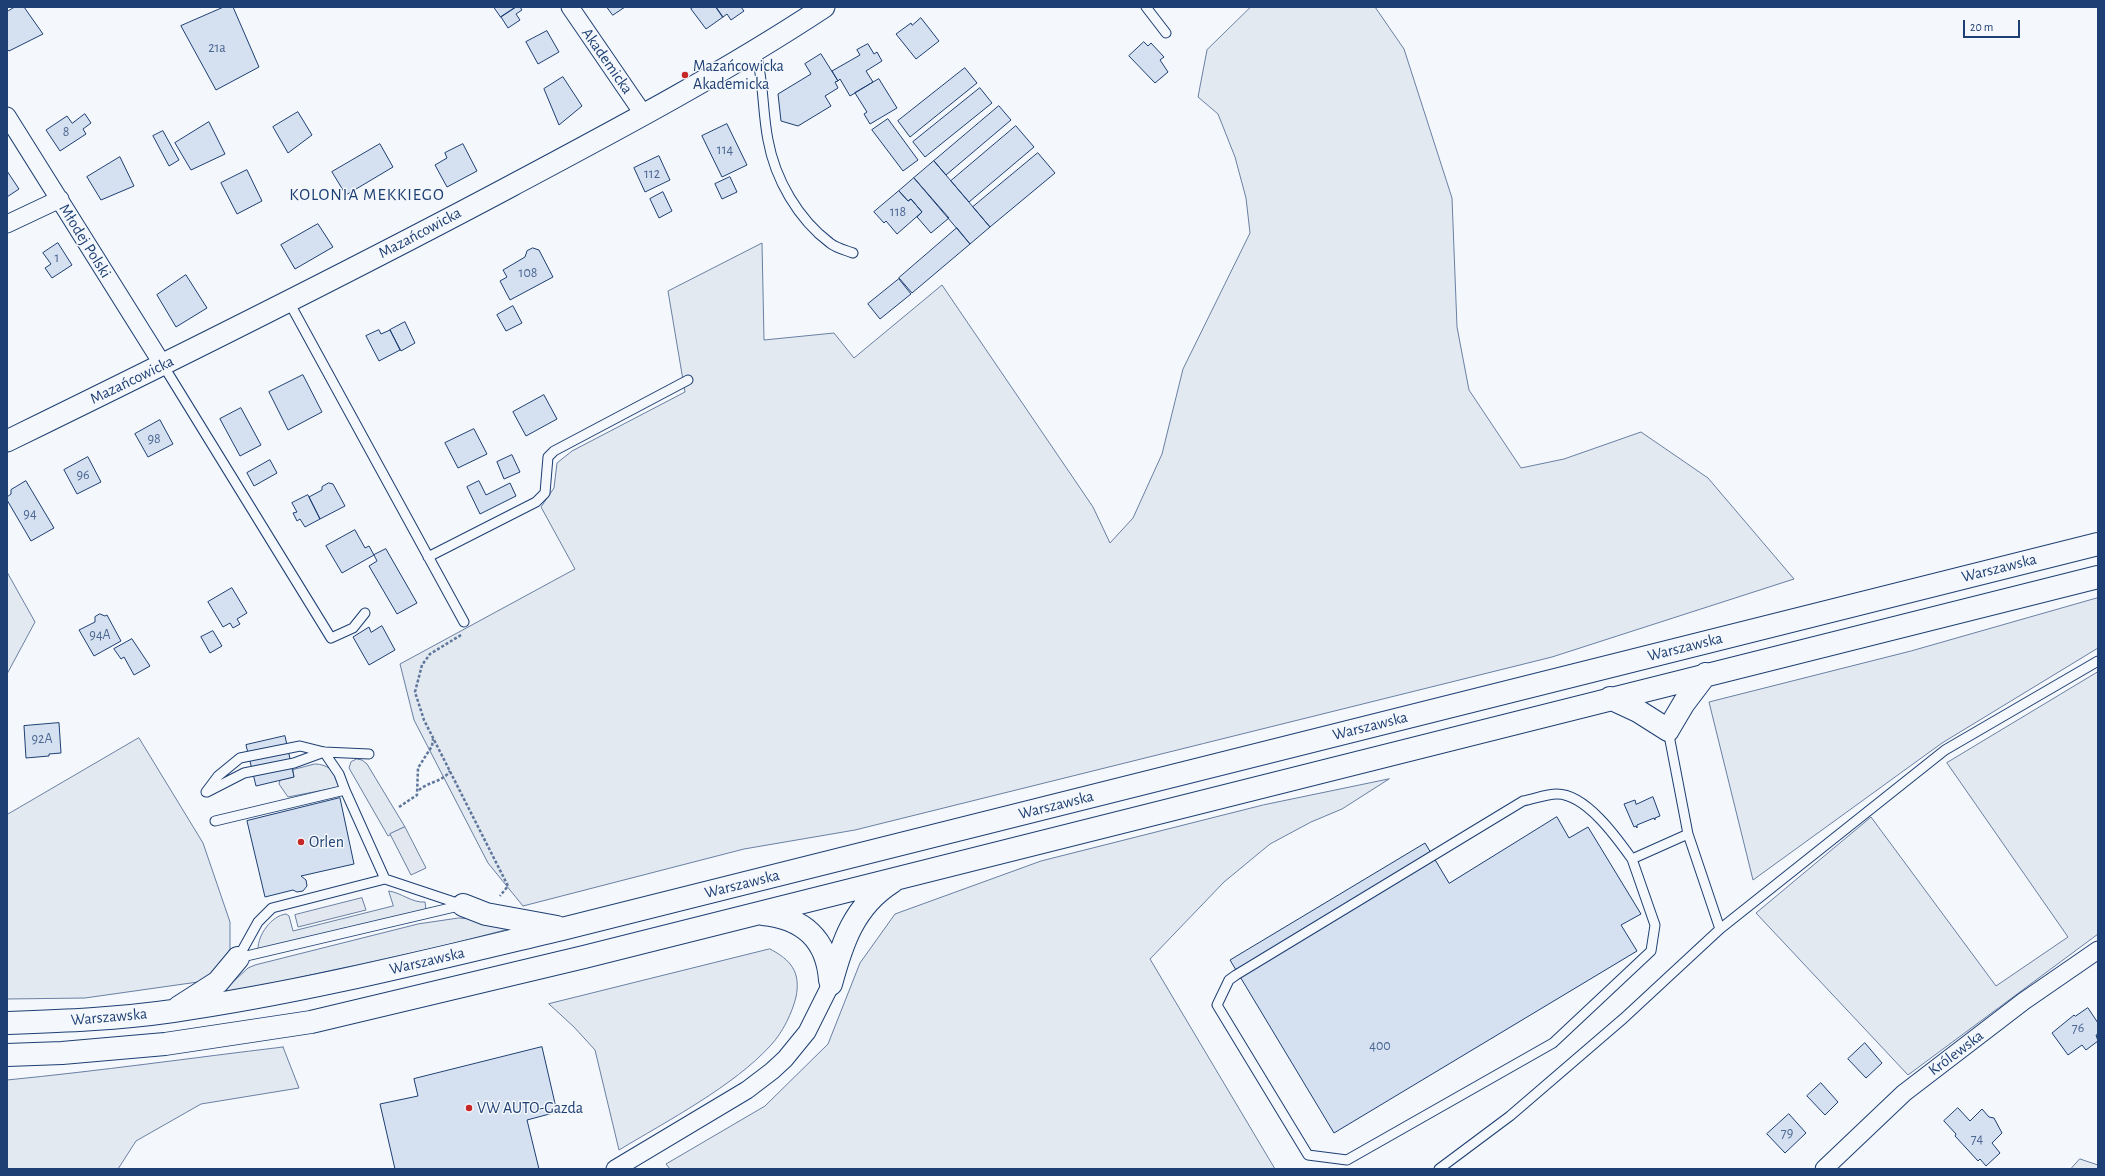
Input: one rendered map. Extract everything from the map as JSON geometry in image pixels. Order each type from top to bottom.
[{"type":"main road","name":"Warszawska","points":[[7,1023],[84,1020],[171,1012],[257,998],[334,983],[566,928],[2098,544]]},
{"type":"main road","name":"Warszawska","points":[[7,1055],[62,1053],[165,1044],[311,1022],[554,964],[1610,698],[2098,577]]},
{"type":"main road","points":[[1610,698],[1638,711],[1668,730],[1684,703],[1706,674]]},
{"type":"main road","points":[[831,984],[842,945],[855,919],[875,895],[900,877]]},
{"type":"main road","points":[[463,905],[486,914],[566,928]]},
{"type":"main road","points":[[744,916],[760,914],[777,915],[792,920],[806,929],[819,941],[824,952],[830,968],[831,984]]},
{"type":"main road","points":[[171,1012],[218,982],[238,958]]},
{"type":"street","name":"Akademicka","points":[[570,7],[644,115]]},
{"type":"street","name":"Mazańcowicka","points":[[7,441],[163,366],[289,302],[644,115],[824,7]]},
{"type":"street","name":"Młodej Polski","points":[[7,116],[163,366]]},
{"type":"street","points":[[7,224],[60,199]]},
{"type":"street","name":"Królewska","points":[[1824,1169],[1904,1093],[2024,1001],[2098,950]]},
{"type":"street","points":[[615,1169],[747,1090],[772,1071],[785,1059],[807,1032],[831,984]]},
{"type":"lane","points":[[1146,7],[1166,33]]},
{"type":"lane","points":[[755,49],[761,69],[768,140],[775,169],[788,194],[809,224],[831,244],[853,253]]},
{"type":"lane","points":[[289,302],[464,622]]},
{"type":"lane","points":[[163,366],[331,638],[353,628],[365,613]]},
{"type":"lane","points":[[428,557],[536,502],[545,493],[548,457],[554,451],[688,380]]},
{"type":"lane","points":[[1439,1169],[1516,1111],[1624,1018],[1720,929],[1945,750],[2098,661]]},
{"type":"lane","points":[[1668,730],[1688,834],[1720,929]]},
{"type":"lane","points":[[324,752],[294,763],[244,773],[206,792],[218,776],[240,758],[300,746],[324,752],[369,754]]},
{"type":"lane","points":[[324,752],[335,767],[385,879]]},
{"type":"lane","points":[[215,821],[345,790]]},
{"type":"lane","points":[[1558,794],[1580,802],[1607,825],[1632,859],[1655,925],[1651,951],[1552,1043],[1347,1160],[1308,1155],[1217,1005],[1229,980],[1523,801],[1558,794]]},
{"type":"lane","points":[[1632,859],[1688,834]]},
{"type":"lane","points":[[238,958],[258,922],[272,908],[385,879],[463,905]]},
{"type":"lane","points":[[238,958],[463,905]]},
{"type":"path","points":[[464,622],[466,630],[460,636],[430,654],[422,665],[417,678],[415,692],[424,720],[433,739],[508,886],[486,914]]},
{"type":"path","points":[[399,807],[417,796],[418,768],[432,746],[433,739]]},
{"type":"path","points":[[418,790],[447,776],[450,770]]},
{"type":"shaded area","points":[[1251,7],[1375,7],[1404,49],[1452,198],[1457,327],[1469,390],[1521,468],[1564,459],[1641,432],[1708,478],[1794,579],[1552,657],[855,830],[744,849],[523,906],[488,863],[414,720],[400,664],[575,569],[541,507],[554,488],[557,463],[572,451],[685,392],[668,291],[762,243],[764,340],[834,333],[854,358],[942,285],[1093,507],[1110,543],[1133,518],[1162,454],[1183,369],[1250,233],[1246,198],[1235,157],[1218,114],[1198,97],[1207,50]]},
{"type":"shaded area","points":[[7,572],[35,622],[7,674]]},
{"type":"shaded area","points":[[2098,598],[2098,648],[1942,743],[1753,880],[1709,702],[1911,651]]},
{"type":"shaded area","points":[[2098,672],[2098,934],[1908,1075],[1756,913],[1871,817],[1996,986],[2068,937],[1947,763]]},
{"type":"shaded area","points":[[139,738],[203,843],[230,922],[230,949],[212,980],[85,998],[7,999],[7,815]]},
{"type":"shaded area","points":[[357,759],[362,760],[367,764],[405,827],[388,836],[349,768],[351,762]]},
{"type":"shaded area","points":[[320,764],[332,770],[339,782],[339,787],[288,797],[279,784],[280,780],[294,777],[293,770]]},
{"type":"shaded area","points":[[1389,779],[1342,809],[1311,822],[1270,844],[1224,882],[1150,959],[1275,1169],[670,1169],[666,1164],[765,1106],[828,1044],[860,963],[895,914],[1041,861],[1263,805]]},
{"type":"shaded area","points":[[405,827],[426,868],[411,875],[390,834]]},
{"type":"shaded area","points":[[389,891],[416,901],[425,902],[426,910],[258,949],[263,932],[275,918],[286,914],[289,916],[293,931],[393,906]]},
{"type":"shaded area","points":[[362,898],[366,910],[298,927],[295,915]]},
{"type":"shaded area","points":[[459,918],[473,919],[509,929],[439,947],[219,995],[248,968],[255,965],[418,924]]},
{"type":"shaded area","points":[[770,949],[789,962],[796,974],[797,980],[796,997],[792,1009],[783,1028],[775,1040],[756,1060],[719,1089],[619,1150],[595,1050],[574,1027],[549,1004]]},
{"type":"shaded area","points":[[283,1047],[299,1088],[201,1104],[136,1141],[118,1169],[7,1169],[7,1080],[110,1069]]},
{"type":"shaded area","points":[[2080,1159],[2098,1165],[2098,1169],[2071,1169]]},
{"type":"building","points":[[15,7],[24,7],[43,34],[9,51],[7,49],[7,12]]},
{"type":"building","points":[[224,7],[233,7],[259,67],[216,90],[181,26]]},
{"type":"building","points":[[494,7],[516,7],[501,17]]},
{"type":"building","points":[[516,7],[520,7],[522,10],[516,14],[520,20],[508,28],[501,17]]},
{"type":"building","points":[[607,7],[625,7],[613,15]]},
{"type":"building","points":[[694,7],[716,7],[723,17],[706,29],[691,9]]},
{"type":"building","points":[[716,7],[741,7],[744,11],[731,20],[727,14],[723,17]]},
{"type":"building","points":[[921,18],[939,41],[916,59],[896,34]]},
{"type":"building","points":[[547,31],[559,52],[538,64],[526,42]]},
{"type":"building","points":[[1144,42],[1148,46],[1151,43],[1164,57],[1160,60],[1168,72],[1155,83],[1129,56]]},
{"type":"building","points":[[868,44],[874,54],[877,52],[882,61],[866,71],[873,82],[850,96],[840,79],[838,81],[832,71],[860,55],[857,50]]},
{"type":"building","points":[[821,54],[838,81],[835,82],[838,88],[825,96],[831,106],[798,126],[781,121],[778,94],[811,74],[805,64]]},
{"type":"building","points":[[965,68],[977,83],[910,137],[898,121]]},
{"type":"building","points":[[563,77],[582,106],[559,125],[544,89]]},
{"type":"building","points":[[879,79],[897,108],[870,124],[864,114],[867,112],[855,93]]},
{"type":"building","points":[[980,88],[992,103],[925,157],[913,142]]},
{"type":"building","points":[[999,106],[1011,120],[946,175],[934,161]]},
{"type":"building","points":[[298,112],[312,135],[288,153],[273,127]]},
{"type":"building","points":[[85,114],[91,123],[83,129],[86,134],[60,151],[46,130],[67,116],[72,123]]},
{"type":"building","points":[[888,119],[918,160],[903,171],[872,130]]},
{"type":"building","points":[[209,122],[225,154],[191,170],[175,143]]},
{"type":"building","points":[[727,124],[747,165],[722,177],[702,136]]},
{"type":"building","points":[[1016,126],[1034,147],[969,202],[951,181]]},
{"type":"building","points":[[163,131],[179,160],[169,166],[153,136]]},
{"type":"building","points":[[380,144],[393,167],[346,195],[332,172]]},
{"type":"building","points":[[463,144],[477,171],[447,187],[435,165],[447,158],[445,153]]},
{"type":"building","points":[[1038,153],[1055,173],[990,227],[973,207]]},
{"type":"building","points":[[659,156],[670,180],[645,192],[634,168]]},
{"type":"building","points":[[120,157],[134,186],[101,200],[87,177]]},
{"type":"building","points":[[934,161],[990,227],[970,244],[914,178]]},
{"type":"building","points":[[247,170],[262,201],[237,214],[221,183]]},
{"type":"building","points":[[7,171],[19,189],[7,197]]},
{"type":"building","points":[[730,177],[737,192],[722,199],[715,184]]},
{"type":"building","points":[[914,178],[949,218],[931,233],[917,217],[922,212],[911,199],[908,201],[899,191]]},
{"type":"building","points":[[899,191],[908,201],[911,199],[922,212],[897,234],[886,221],[884,223],[874,212]]},
{"type":"building","points":[[663,192],[672,211],[659,218],[650,199]]},
{"type":"building","points":[[318,224],[333,247],[295,269],[281,245]]},
{"type":"building","points":[[957,228],[970,244],[912,293],[899,278]]},
{"type":"building","points":[[58,243],[72,265],[52,278],[45,268],[51,264],[43,253]]},
{"type":"building","points":[[533,248],[539,250],[553,277],[510,300],[500,281],[507,277],[503,270],[525,257],[527,251]]},
{"type":"building","points":[[186,275],[207,308],[176,327],[157,295]]},
{"type":"building","points":[[899,279],[911,294],[880,319],[868,304]]},
{"type":"building","points":[[513,306],[522,323],[506,331],[497,315]]},
{"type":"building","points":[[405,322],[415,343],[401,351],[390,330]]},
{"type":"building","points":[[379,330],[381,334],[390,330],[400,350],[379,361],[366,336]]},
{"type":"building","points":[[303,375],[322,412],[288,430],[269,392]]},
{"type":"building","points":[[544,395],[557,419],[526,436],[513,412]]},
{"type":"building","points":[[241,408],[261,445],[240,456],[220,419]]},
{"type":"building","points":[[160,420],[173,444],[148,457],[135,434]]},
{"type":"building","points":[[474,429],[487,454],[458,468],[445,443]]},
{"type":"building","points":[[512,455],[520,472],[504,479],[497,462]]},
{"type":"building","points":[[88,457],[101,482],[77,494],[64,470]]},
{"type":"building","points":[[270,460],[277,473],[254,486],[247,473]]},
{"type":"building","points":[[26,481],[54,528],[31,541],[7,500],[7,497],[11,494],[11,490]]},
{"type":"building","points":[[479,481],[486,495],[510,483],[516,496],[480,514],[467,487]]},
{"type":"building","points":[[329,483],[333,484],[345,506],[320,519],[309,497],[322,490],[322,487]]},
{"type":"building","points":[[308,495],[320,519],[305,527],[300,519],[297,521],[293,513],[297,512],[292,503]]},
{"type":"building","points":[[355,530],[365,548],[369,546],[374,555],[342,573],[326,546]]},
{"type":"building","points":[[386,549],[417,603],[397,614],[369,566],[377,561],[374,555]]},
{"type":"building","points":[[232,588],[247,613],[237,619],[240,624],[233,628],[230,623],[223,627],[208,602]]},
{"type":"building","points":[[100,614],[105,616],[107,615],[121,641],[94,656],[79,630],[95,622],[95,617]]},
{"type":"building","points":[[382,626],[395,650],[369,665],[353,637],[369,627],[371,632]]},
{"type":"building","points":[[213,631],[222,646],[210,653],[201,637]]},
{"type":"building","points":[[132,639],[150,666],[134,675],[124,657],[121,659],[114,649]]},
{"type":"building","points":[[59,723],[61,753],[49,754],[49,756],[26,758],[24,726]]},
{"type":"building","points":[[285,736],[294,777],[256,786],[246,745]]},
{"type":"building","points":[[1653,797],[1660,816],[1655,818],[1655,820],[1654,818],[1637,825],[1637,828],[1636,826],[1634,827],[1624,804],[1635,800],[1636,804]]},
{"type":"building","name":"Orlen","points":[[340,798],[354,864],[301,876],[306,880],[307,886],[303,891],[297,892],[293,890],[265,897],[247,821]]},
{"type":"building","points":[[1557,817],[1569,838],[1588,827],[1641,914],[1621,925],[1637,951],[1334,1133],[1230,960],[1425,843],[1449,883]]},
{"type":"building","points":[[2088,1008],[2098,1023],[2098,1034],[2096,1035],[2098,1041],[2086,1050],[2082,1045],[2068,1055],[2052,1033],[2074,1015],[2075,1016]]},
{"type":"building","points":[[1865,1043],[1882,1063],[1866,1078],[1848,1059]]},
{"type":"building","name":"VW AUTO-Gazda","points":[[542,1047],[557,1112],[527,1120],[539,1169],[395,1169],[380,1104],[418,1096],[414,1079]]},
{"type":"building","points":[[1821,1083],[1838,1102],[1825,1115],[1807,1096]]},
{"type":"building","points":[[1958,1108],[1970,1121],[1982,1109],[1989,1117],[1994,1118],[2002,1133],[1992,1143],[2000,1153],[1986,1166],[1980,1159],[1978,1161],[1955,1136],[1956,1134],[1944,1121]]},
{"type":"building","points":[[1789,1114],[1806,1133],[1785,1153],[1767,1134]]},
{"type":"place","name":"Mazańcowicka Akademicka","points":[[685,75]]},
{"type":"place","name":"Orlen","points":[[301,842]]},
{"type":"place","name":"VW AUTO-Gazda","points":[[469,1108]]},
{"type":"district","name":"KOLONIA MEKKIEGO","points":[[367,195]]}]
